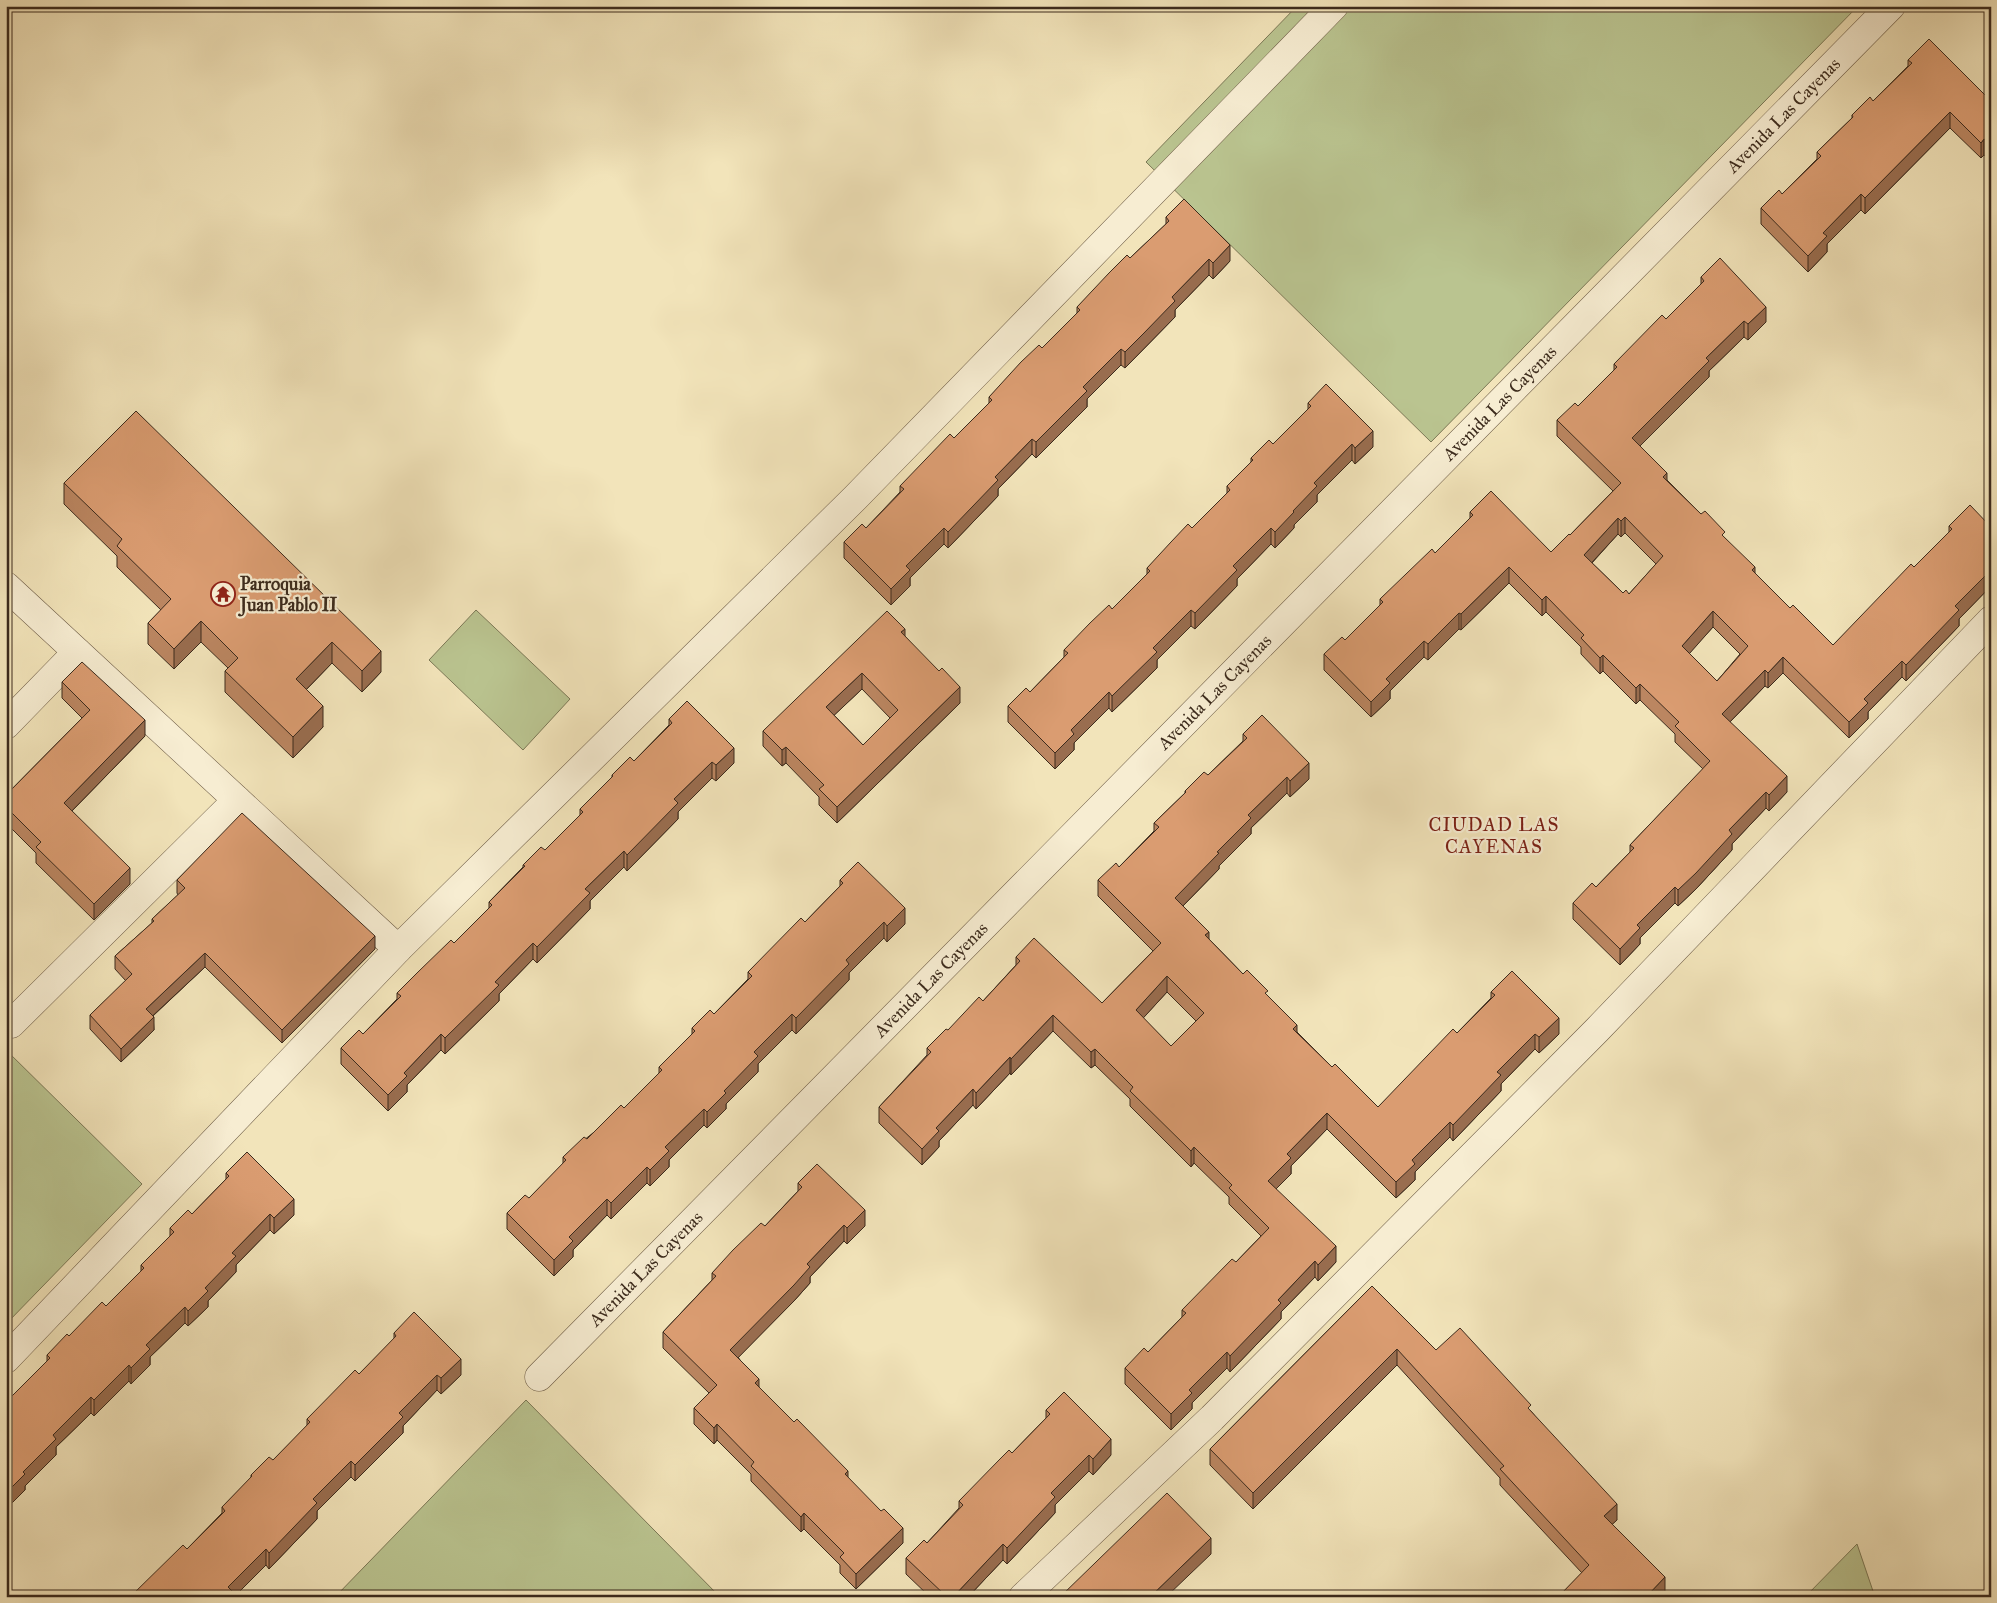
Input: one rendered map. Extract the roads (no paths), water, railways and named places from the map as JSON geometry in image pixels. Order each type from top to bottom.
[{"type":"street","points":[[6,1359],[398,949],[855,498],[1334,6]]},
{"type":"street","name":"Avenida Las Cayenas","points":[[539,1377],[1891,6]]},
{"type":"street","points":[[6,586],[398,949]]},
{"type":"street","points":[[1023,1597],[1212,1418],[1541,1086],[1991,620]]},
{"type":"street","points":[[6,724],[77,652]]},
{"type":"street","points":[[11,1024],[237,800]]},
{"type":"place","name":"Parroquia Juan Pablo II","points":[[223,594]]},
{"type":"district","name":"CIUDAD LAS CAYENAS","points":[[1494,835]]}]
